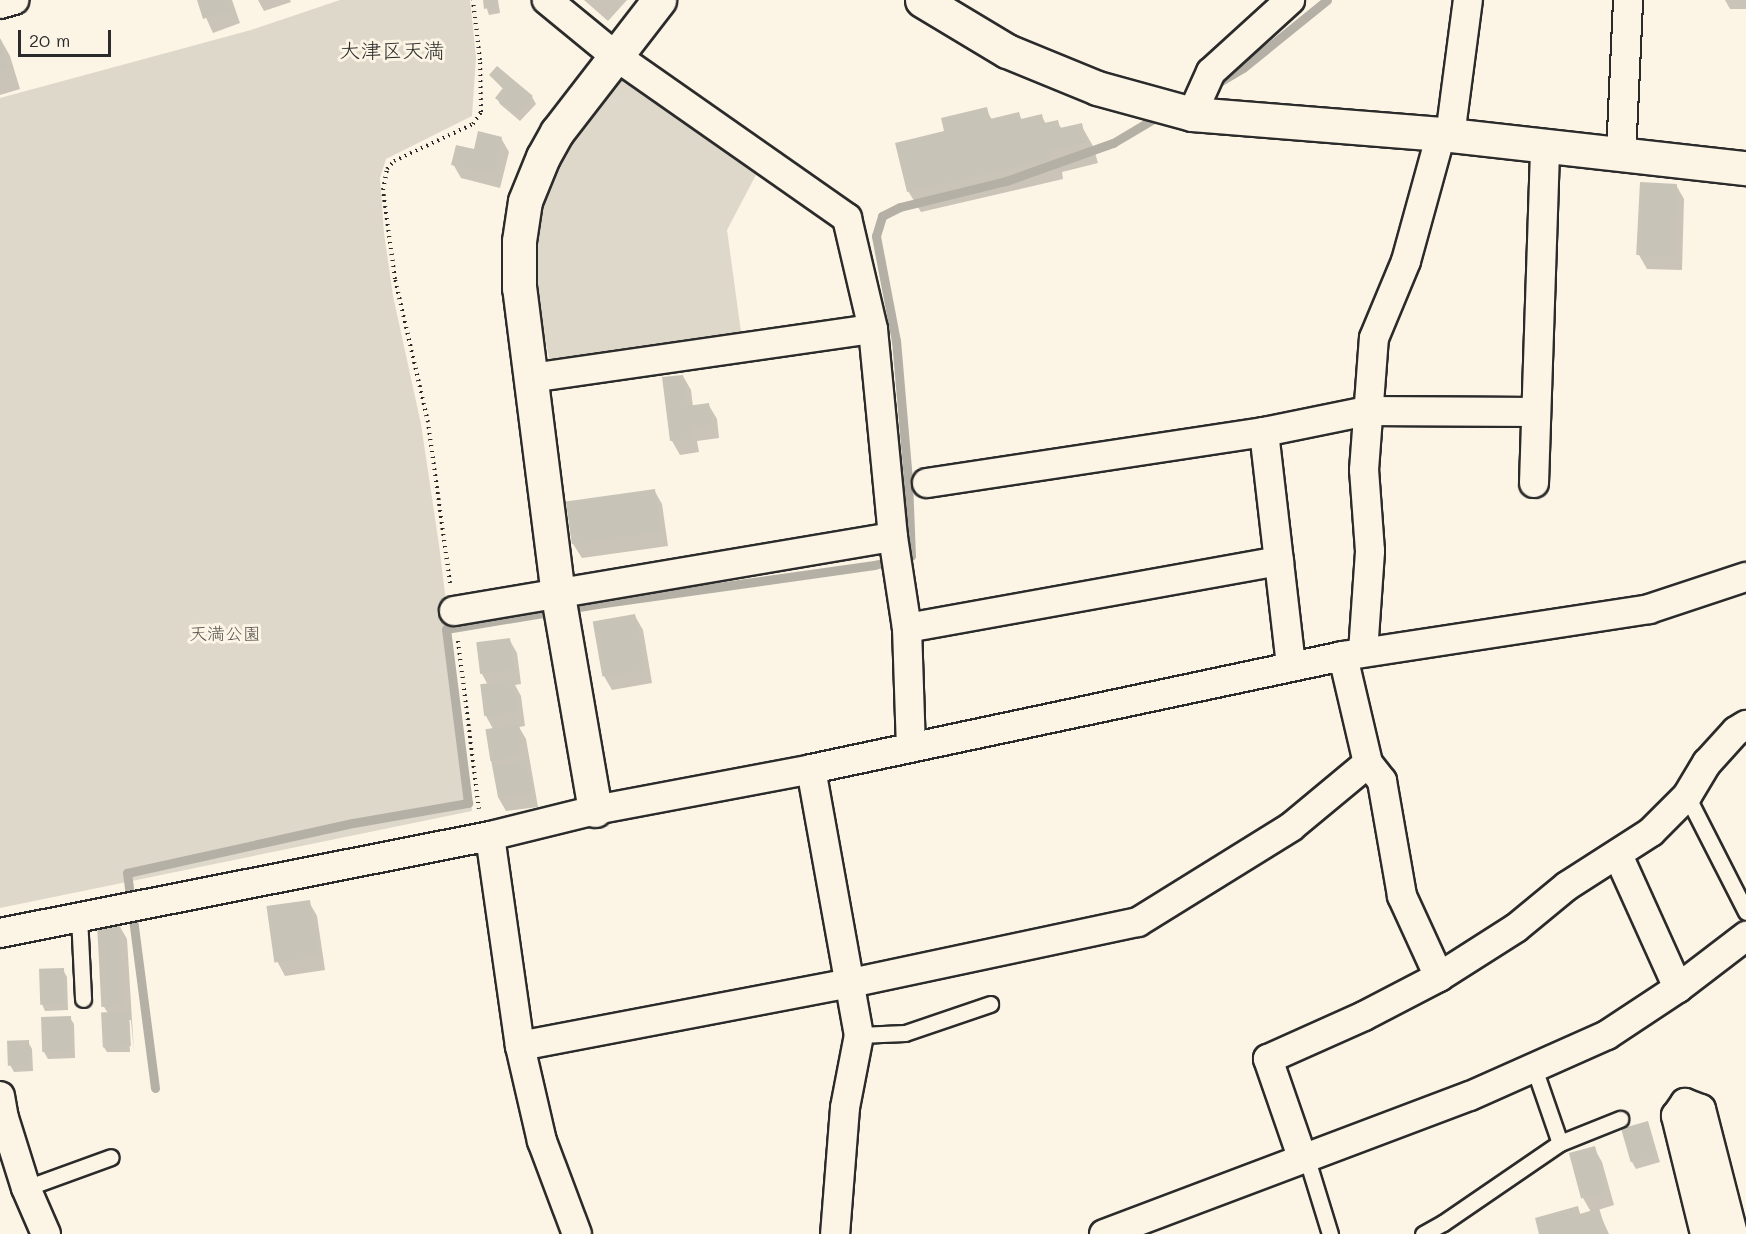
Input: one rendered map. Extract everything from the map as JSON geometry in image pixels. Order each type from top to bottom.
[{"type":"street","points":[[0,4],[14,0]]},
{"type":"street","points":[[547,0],[614,55],[847,218],[873,329],[893,537],[907,628],[911,747]]},
{"type":"street","points":[[595,810],[558,595],[519,288],[519,241],[525,201],[543,157],[557,132],[614,55],[659,0]]},
{"type":"street","points":[[1192,114],[1211,72],[1290,0]]},
{"type":"street","points":[[1439,977],[1402,896],[1382,781],[1368,763],[1353,654],[1370,551],[1364,470],[1366,411],[1374,338],[1407,261],[1446,135],[1468,0]]},
{"type":"street","points":[[1621,156],[1628,0]]},
{"type":"street","points":[[927,2],[1007,51],[1097,88],[1192,114],[1446,135],[1746,168]]},
{"type":"street","points":[[1534,483],[1545,146]]},
{"type":"street","points":[[531,378],[873,329]]},
{"type":"street","points":[[927,483],[1263,432],[1366,411],[1536,412]]},
{"type":"street","points":[[1263,432],[1291,666]]},
{"type":"street","points":[[454,611],[893,537]]},
{"type":"street","points":[[907,628],[1279,561]]},
{"type":"street","points":[[0,933],[490,836],[595,810],[810,769],[1291,666],[1353,654],[1648,609],[1746,577]]},
{"type":"street","points":[[1304,1157],[1268,1059],[1364,1016],[1439,977],[1516,928],[1567,886],[1651,832],[1687,796],[1707,763],[1736,731],[1746,725]]},
{"type":"street","points":[[520,1046],[851,983],[1138,922],[1290,827],[1368,763]]},
{"type":"street","points":[[810,769],[859,1035],[845,1108],[835,1234]]},
{"type":"street","points":[[490,836],[520,1046],[542,1141],[577,1234]]},
{"type":"street","points":[[1618,855],[1678,988]]},
{"type":"street","points":[[1104,1234],[1142,1227],[1304,1157],[1470,1096],[1606,1035],[1678,988],[1746,936]]},
{"type":"street","points":[[0,1096],[4,1118],[26,1188],[46,1234]]},
{"type":"street","points":[[1705,1234],[1676,1116],[1685,1102],[1701,1109],[1733,1234]]},
{"type":"lane","points":[[1687,796],[1746,912]]},
{"type":"lane","points":[[79,916],[83,999]]},
{"type":"lane","points":[[859,1035],[905,1033],[990,1004]]},
{"type":"lane","points":[[1534,1068],[1560,1143]]},
{"type":"lane","points":[[1423,1234],[1445,1229],[1560,1143],[1620,1119]]},
{"type":"lane","points":[[26,1188],[111,1157]]},
{"type":"lane","points":[[1304,1157],[1330,1234]]},
{"type":"path","points":[[454,611],[428,422],[395,279],[383,190],[387,169],[394,161],[473,124],[480,112],[480,60],[473,0]]},
{"type":"path","points":[[458,641],[479,808],[490,836]]},
{"type":"green space","name":"天満公園","points":[[340,0],[470,0],[476,57],[472,116],[386,159],[380,178],[384,233],[393,296],[421,424],[439,545],[472,811],[0,908],[0,98],[251,30]]},
{"type":"green space","points":[[629,80],[758,171],[727,230],[741,332],[572,361],[550,362],[529,266],[551,172],[609,81]]},
{"type":"building","points":[[197,0],[230,0],[233,9],[203,19]]},
{"type":"building","points":[[483,0],[496,0],[497,6],[484,9]]},
{"type":"building","points":[[0,39],[9,68],[0,70]]},
{"type":"building","points":[[497,66],[533,96],[516,115],[495,98],[503,88],[489,75]]},
{"type":"building","points":[[987,107],[990,119],[1019,112],[1021,119],[1042,114],[1044,123],[1058,120],[1060,128],[1082,123],[1086,142],[1050,150],[1052,158],[907,192],[895,143],[944,131],[941,118]]},
{"type":"building","points":[[478,131],[502,137],[493,174],[451,165],[456,145],[474,149]]},
{"type":"building","points":[[1640,182],[1677,184],[1673,257],[1636,255]]},
{"type":"building","points":[[683,375],[687,406],[709,403],[712,424],[690,427],[692,438],[670,441],[662,377]]},
{"type":"building","points":[[655,489],[661,532],[572,544],[566,502]]},
{"type":"building","points":[[635,614],[645,669],[602,677],[593,621]]},
{"type":"building","points":[[510,638],[514,670],[480,674],[476,642]]},
{"type":"building","points":[[514,680],[518,712],[484,716],[480,684]]},
{"type":"building","points":[[519,724],[524,756],[490,761],[485,729]]},
{"type":"building","points":[[526,761],[531,793],[498,798],[493,766]]},
{"type":"building","points":[[310,900],[318,956],[274,963],[266,906]]},
{"type":"building","points":[[119,923],[123,1006],[101,1007],[97,924]]},
{"type":"building","points":[[64,968],[65,1004],[40,1005],[39,969]]},
{"type":"building","points":[[129,1011],[131,1046],[103,1047],[101,1012]]},
{"type":"building","points":[[71,1016],[72,1051],[42,1052],[41,1017]]},
{"type":"building","points":[[29,1040],[30,1065],[8,1066],[7,1041]]},
{"type":"building","points":[[1648,1121],[1658,1155],[1631,1162],[1621,1129]]},
{"type":"building","points":[[1595,1146],[1607,1191],[1581,1198],[1569,1153]]},
{"type":"building","points":[[1578,1206],[1580,1214],[1599,1208],[1607,1234],[1539,1234],[1535,1218]]},
{"type":"waterway","points":[[1216,84],[1243,68],[1327,0]]},
{"type":"waterway","points":[[155,1088],[127,873],[353,823],[468,803],[446,629],[597,604],[874,565],[911,556],[908,480],[896,341],[876,236],[882,216],[900,207],[1006,181],[1113,143],[1162,114]]},
{"type":"district","name":"大津区天満","points":[[392,50]]}]
